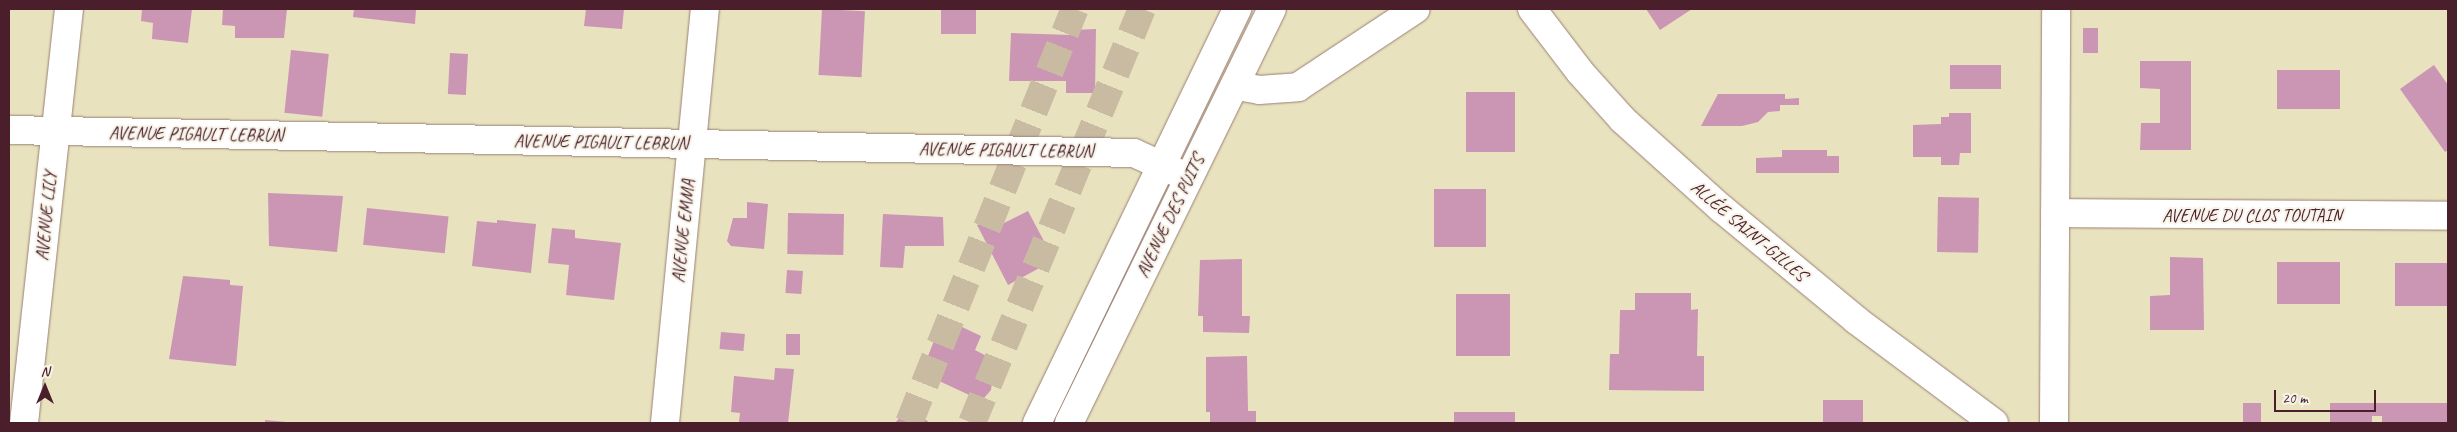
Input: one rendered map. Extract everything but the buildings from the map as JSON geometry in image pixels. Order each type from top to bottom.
[{"type":"street","name":"AVENUE LILY","points":[[24,423],[69,9]]},
{"type":"street","name":"AVENUE EMMA","points":[[665,423],[705,9]]},
{"type":"street","name":"AVENUE DES PUITS","points":[[1037,423],[1159,165],[1237,9]]},
{"type":"street","name":"AVENUE DES PUITS","points":[[1069,423],[1187,177],[1237,86],[1272,9]]},
{"type":"street","points":[[1237,86],[1259,90],[1298,87],[1416,9]]},
{"type":"street","name":"ALLÉE SAINT-GILLES","points":[[1532,9],[1580,72],[1623,120],[1722,209],[1856,320],[1994,423]]},
{"type":"street","points":[[2054,423],[2056,9]]},
{"type":"street","name":"AVENUE PIGAULT LEBRUN","points":[[9,130],[1134,153],[1187,177]]},
{"type":"street","name":"AVENUE DU CLOS TOUTAIN","points":[[2055,213],[2448,216]]},
{"type":"tunnel","points":[[909,423],[1075,9]]},
{"type":"tunnel","points":[[972,423],[1142,9]]}]
